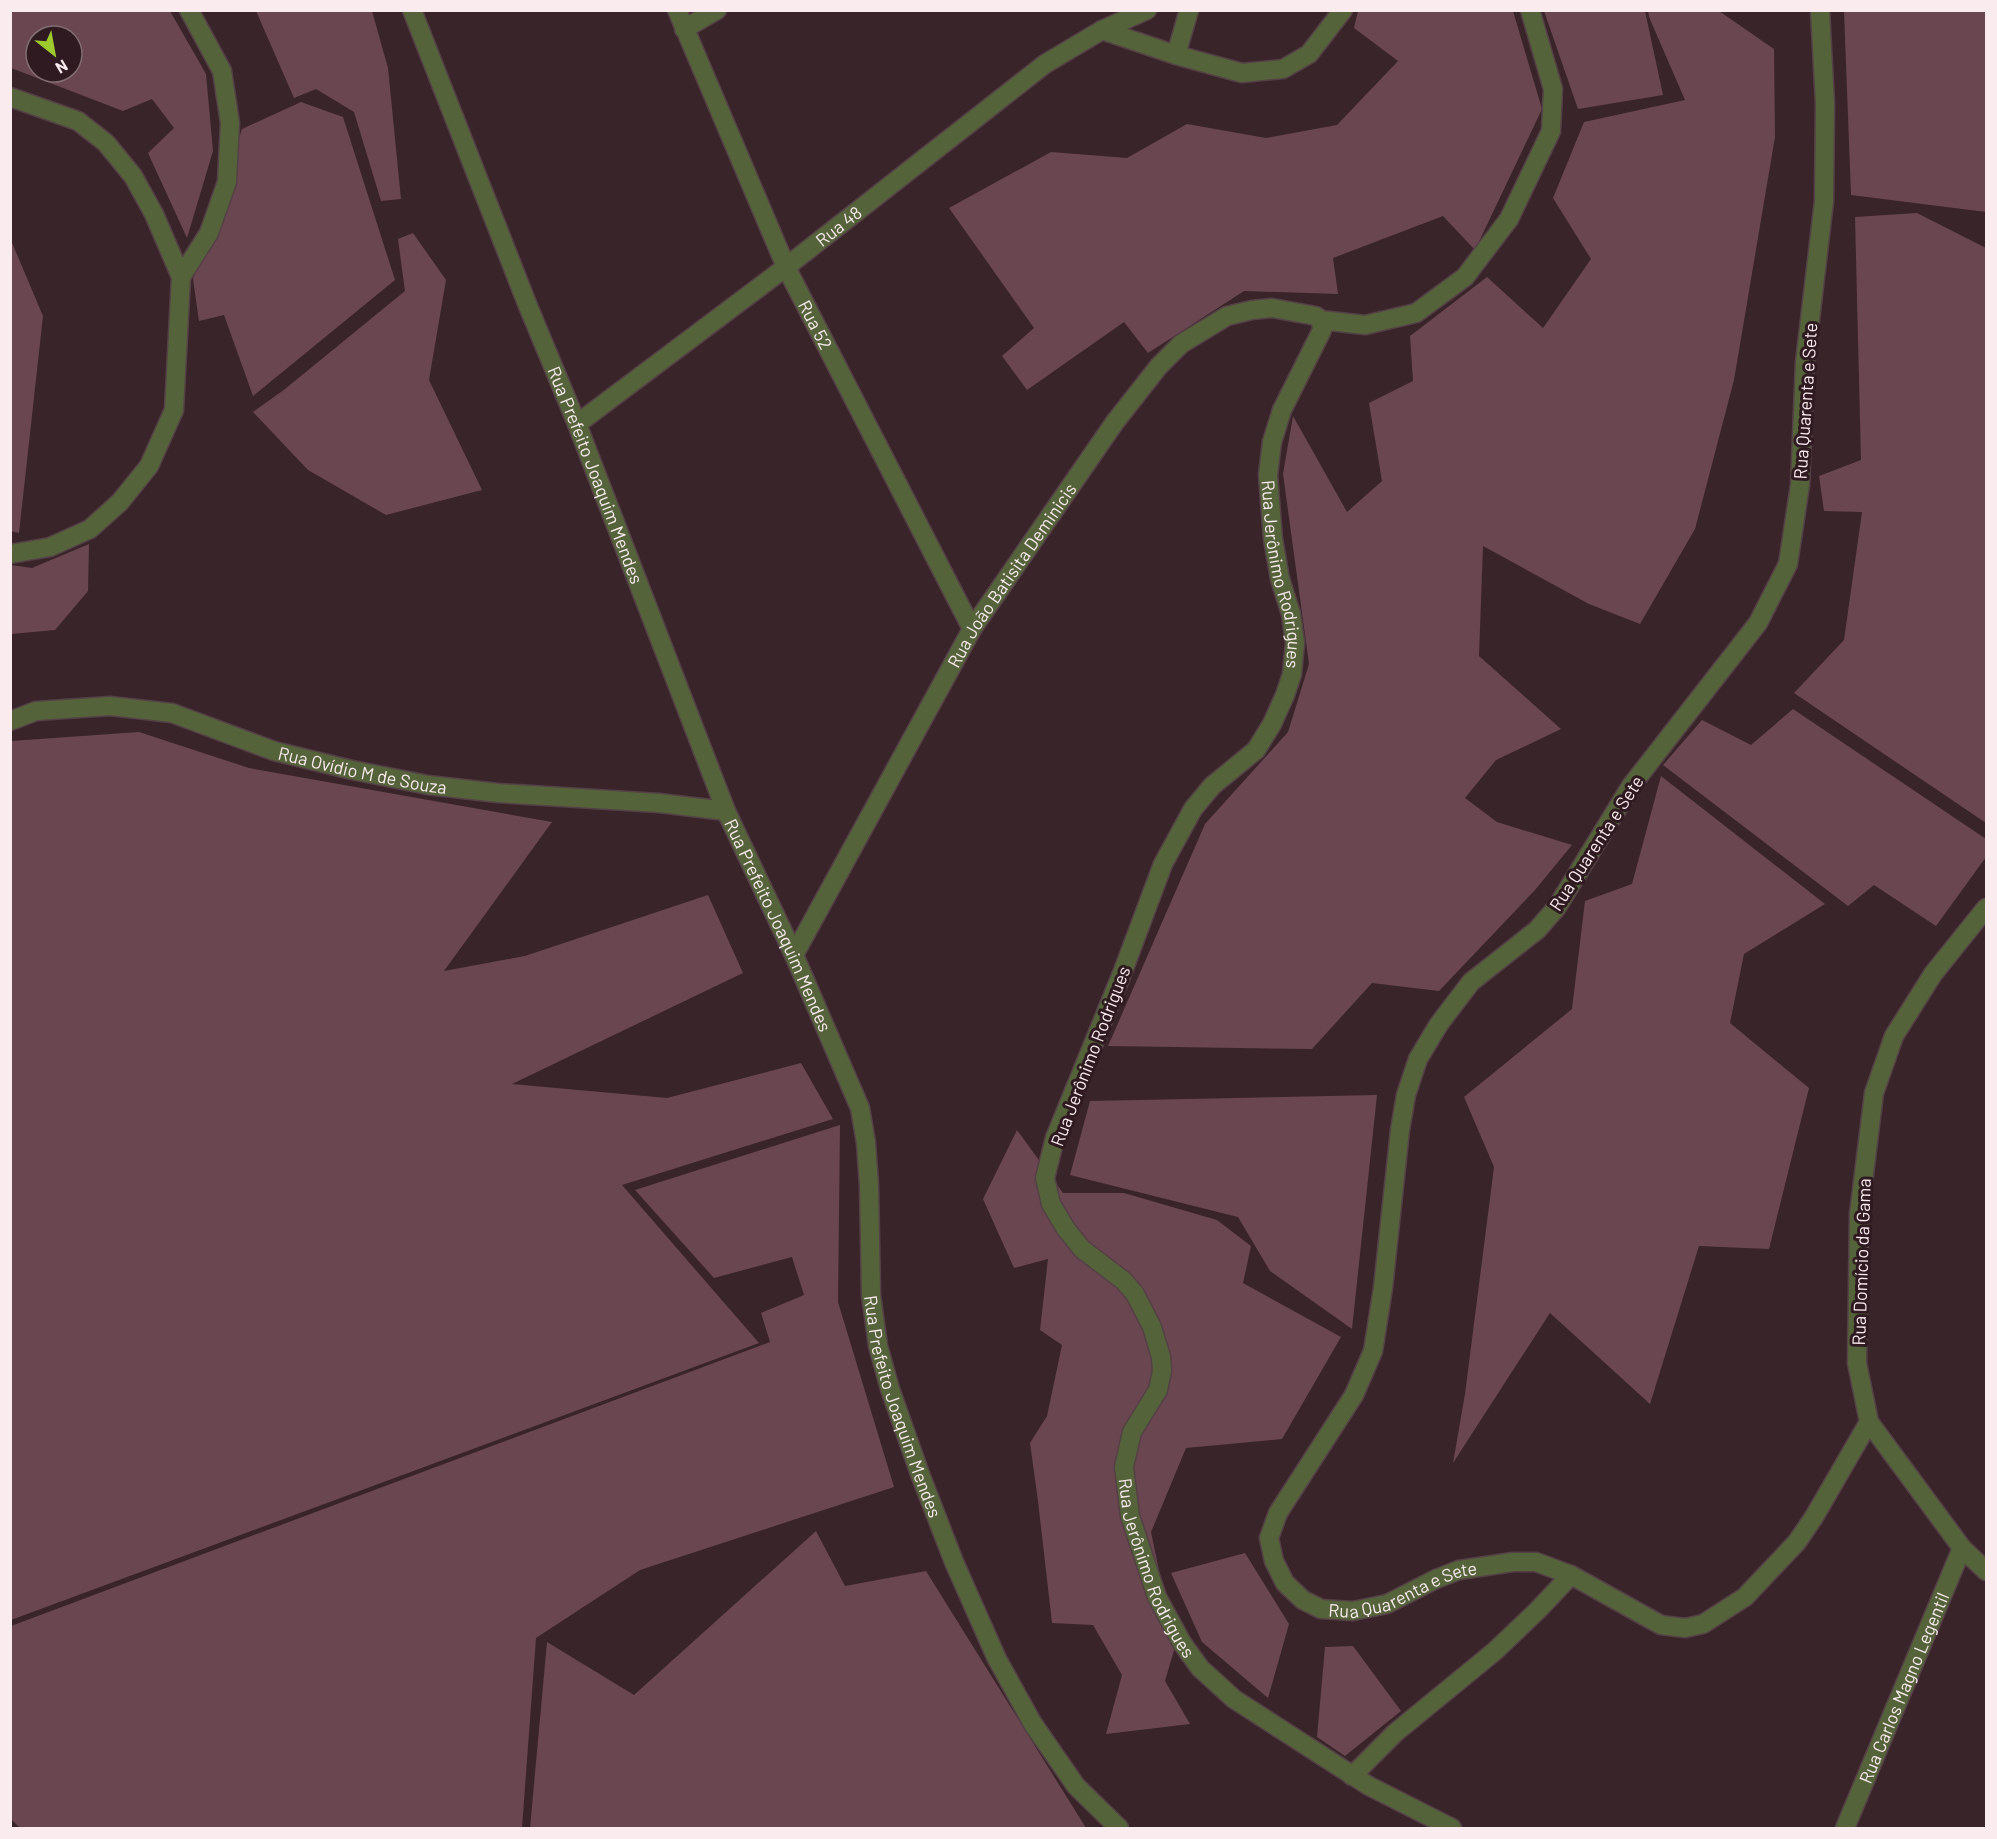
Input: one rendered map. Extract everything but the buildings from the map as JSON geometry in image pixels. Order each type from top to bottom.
[{"type":"street","points":[[181,277],[208,233],[227,182],[231,123],[222,71],[189,10]]},
{"type":"street","name":"Rua Prefeito Joaquim Mendes","points":[[412,10],[528,306],[577,424],[726,811],[794,955],[860,1108],[866,1143],[871,1295],[878,1346],[890,1389],[954,1562],[997,1659],[1023,1706],[1076,1786],[1119,1828]]},
{"type":"street","name":"Rua 52","points":[[677,10],[786,267],[972,629]]},
{"type":"street","points":[[684,29],[717,10]]},
{"type":"street","points":[[1176,55],[1189,10]]},
{"type":"street","points":[[1102,30],[1176,55],[1242,73],[1283,69],[1309,54],[1343,10]]},
{"type":"street","name":"Rua João Batisita Deminicis","points":[[794,955],[972,629],[1115,422],[1159,366],[1181,344],[1227,316],[1252,309],[1272,308],[1316,316],[1321,320],[1365,325],[1416,312],[1465,277],[1509,219],[1551,131],[1553,88],[1530,10]]},
{"type":"street","name":"Rua Quarenta e Sete","points":[[1820,10],[1825,104],[1824,201],[1805,362],[1800,485],[1788,564],[1758,623],[1631,786],[1557,907],[1537,930],[1471,982],[1439,1024],[1418,1059],[1406,1095],[1400,1130],[1383,1288],[1373,1351],[1354,1395],[1278,1513],[1269,1538],[1274,1561],[1285,1584],[1303,1600],[1321,1609],[1353,1611],[1387,1604],[1436,1579],[1460,1570],[1513,1562],[1536,1562],[1571,1575],[1661,1625],[1684,1628],[1703,1624],[1745,1597],[1797,1542],[1869,1422]]},
{"type":"street","name":"Rua 48","points":[[577,424],[786,267],[1045,64],[1135,13]]},
{"type":"street","points":[[10,97],[78,121],[106,143],[138,186],[154,214],[181,277],[174,410],[149,466],[120,502],[90,529],[50,547],[10,554]]},
{"type":"street","name":"Rua Jerônimo Rodrigues","points":[[1321,320],[1322,330],[1282,410],[1272,442],[1268,475],[1273,539],[1280,579],[1291,614],[1295,643],[1292,674],[1281,706],[1256,750],[1212,786],[1193,809],[1163,864],[1123,971],[1055,1138],[1045,1178],[1051,1204],[1066,1229],[1082,1249],[1124,1281],[1135,1294],[1152,1327],[1161,1357],[1162,1371],[1158,1390],[1132,1432],[1124,1467],[1130,1516],[1156,1597],[1182,1642],[1200,1668],[1234,1699],[1369,1786],[1452,1828]]},
{"type":"street","name":"Rua Ovídio M de Souza","points":[[10,721],[36,711],[110,706],[172,713],[274,751],[428,785],[498,793],[659,802],[726,811]]},
{"type":"street","name":"Rua Domício da Gama","points":[[1986,908],[1933,974],[1894,1036],[1874,1093],[1859,1214],[1857,1363],[1869,1422],[1962,1548],[1986,1571]]},
{"type":"street","name":"Rua Carlos Magno Legentil","points":[[1845,1828],[1962,1548]]},
{"type":"street","points":[[1353,1776],[1395,1733],[1496,1651],[1571,1575]]},
{"type":"shaded area","points":[[10,11],[170,11],[206,74],[213,151],[187,238],[148,153],[174,128],[152,99],[123,111],[53,84],[84,84],[84,24],[24,24],[24,73],[11,68]]},
{"type":"shaded area","points":[[256,11],[372,11],[388,68],[401,199],[381,201],[354,112],[316,89],[294,98]]},
{"type":"shaded area","points":[[1358,11],[1513,11],[1542,109],[1475,250],[1443,216],[1333,258],[1338,294],[1244,291],[1148,353],[1124,322],[1027,390],[1002,356],[1034,328],[949,208],[1051,152],[1127,158],[1187,124],[1266,138],[1337,125],[1398,61],[1354,28]]},
{"type":"shaded area","points":[[1544,11],[1645,11],[1663,95],[1578,109]]},
{"type":"shaded area","points":[[1648,11],[1719,11],[1774,49],[1775,137],[1734,380],[1695,529],[1640,624],[1589,604],[1483,546],[1479,656],[1561,729],[1496,760],[1465,798],[1497,822],[1572,845],[1535,890],[1439,991],[1372,983],[1312,1049],[1108,1046],[1205,824],[1288,732],[1309,664],[1283,474],[1293,416],[1347,512],[1382,481],[1369,403],[1413,381],[1410,336],[1487,277],[1543,328],[1591,259],[1553,198],[1584,122],[1685,100]]},
{"type":"shaded area","points":[[1844,11],[1986,11],[1986,212],[1851,195]]},
{"type":"shaded area","points":[[301,102],[343,117],[395,280],[253,396],[224,315],[199,321],[193,279],[242,129]]},
{"type":"shaded area","points":[[1917,213],[1986,248],[1986,823],[1794,693],[1844,640],[1862,512],[1824,511],[1819,476],[1861,460],[1855,217]]},
{"type":"shaded area","points":[[413,233],[446,280],[429,380],[482,490],[386,515],[308,470],[253,412],[285,389],[405,291],[398,239]]},
{"type":"shaded area","points":[[10,238],[43,316],[19,533],[10,531]]},
{"type":"shaded area","points":[[89,544],[88,591],[55,630],[11,634],[11,565],[32,568]]},
{"type":"shaded area","points":[[1793,709],[1986,839],[1986,857],[1936,926],[1874,885],[1848,906],[1663,765],[1702,720],[1751,745]]},
{"type":"shaded area","points":[[139,732],[249,768],[552,822],[444,971],[525,956],[708,895],[743,973],[512,1084],[667,1098],[801,1063],[833,1119],[622,1185],[759,1343],[11,1620],[11,741]]},
{"type":"shaded area","points":[[1661,776],[1825,904],[1744,954],[1730,1023],[1809,1088],[1769,1249],[1699,1246],[1650,1404],[1550,1313],[1453,1463],[1465,1394],[1494,1167],[1464,1097],[1572,1009],[1585,901],[1632,884]]},
{"type":"shaded area","points":[[1377,1095],[1352,1329],[1270,1271],[1238,1217],[1070,1175],[1090,1101]]},
{"type":"shaded area","points":[[840,1125],[838,1302],[894,1487],[640,1570],[536,1638],[522,1828],[20,1828],[11,1819],[11,1626],[770,1342],[761,1313],[804,1295],[792,1257],[714,1278],[635,1190]]},
{"type":"shaded area","points":[[1017,1130],[1063,1193],[1124,1193],[1217,1220],[1251,1246],[1243,1283],[1341,1337],[1282,1439],[1186,1448],[1151,1532],[1175,1647],[1165,1681],[1190,1724],[1106,1734],[1122,1675],[1093,1625],[1052,1623],[1030,1443],[1047,1416],[1062,1345],[1040,1330],[1048,1259],[1014,1268],[983,1199]]},
{"type":"shaded area","points":[[816,1531],[845,1586],[926,1571],[1086,1828],[530,1828],[547,1642],[634,1695]]},
{"type":"shaded area","points":[[1245,1553],[1289,1624],[1268,1698],[1202,1642],[1171,1573]]},
{"type":"shaded area","points":[[1353,1646],[1401,1711],[1345,1756],[1317,1737],[1325,1647]]}]
